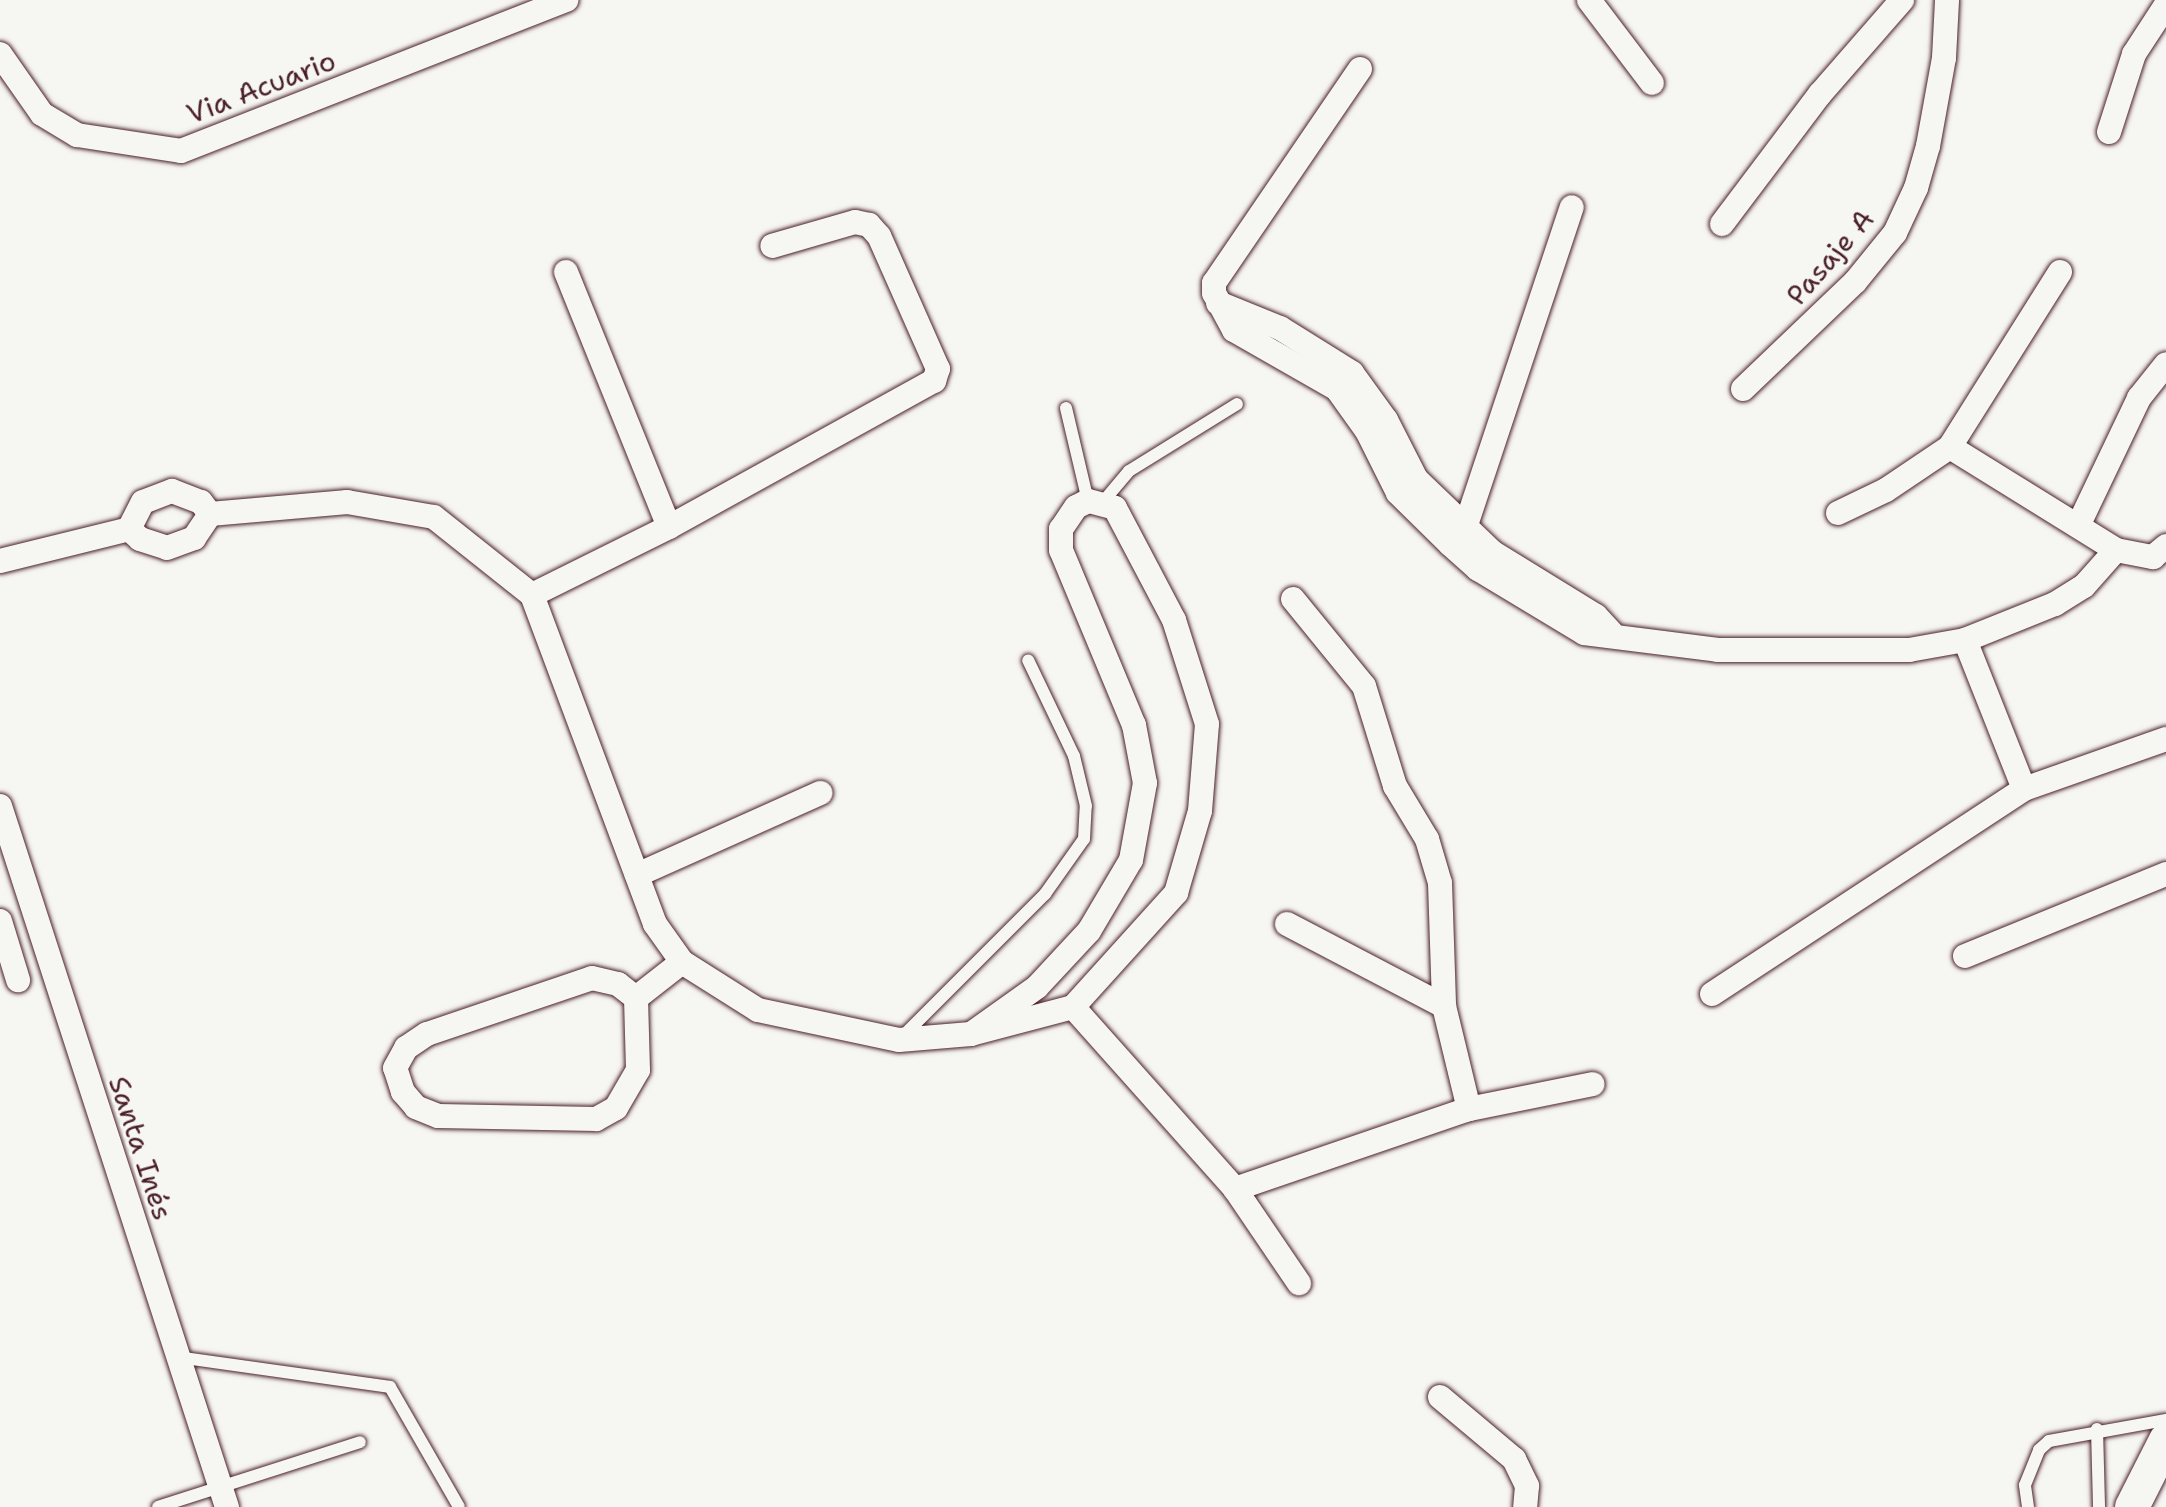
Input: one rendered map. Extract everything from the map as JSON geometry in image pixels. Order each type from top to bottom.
[{"type":"street","name":"Via Acuario","points":[[0,54],[42,114],[77,135],[181,151],[567,0]]},
{"type":"street","points":[[1589,0],[1652,83]]},
{"type":"street","points":[[1722,224],[1820,94],[1902,0]]},
{"type":"street","name":"Pasaje A","points":[[1743,389],[1855,282],[1895,233],[1916,188],[1928,146],[1944,58],[1947,0]]},
{"type":"street","points":[[2109,132],[2134,54],[2166,5]]},
{"type":"street","points":[[1360,69],[1214,283],[1218,303],[1234,330],[1337,389],[1367,431],[1398,493],[1478,569],[1584,633],[1612,633],[1718,650],[1806,654],[1909,650],[1965,640],[2055,604],[2084,586],[2116,550]]},
{"type":"street","points":[[1465,528],[1572,207]]},
{"type":"street","points":[[532,595],[669,527],[934,381],[938,369],[879,236],[869,225],[855,222],[772,246]]},
{"type":"street","points":[[566,272],[669,527]]},
{"type":"street","points":[[1838,513],[1886,490],[1950,447],[2060,272]]},
{"type":"street","points":[[1218,303],[1256,316],[1352,373],[1386,420],[1416,479],[1465,528],[1612,633]]},
{"type":"street","points":[[2078,526],[2139,398],[2163,371]]},
{"type":"street","points":[[1950,447],[2116,550],[2153,557],[2166,546]]},
{"type":"street","points":[[0,561],[129,529],[143,502],[157,493],[188,494],[210,514],[347,502],[434,517],[532,595],[655,924],[682,962],[758,1010],[899,1040],[971,1034],[1073,1007],[1176,893],[1200,811],[1207,724],[1174,620],[1115,508],[1095,502],[1067,518],[1061,529],[1061,550],[1134,725],[1145,783],[1131,860],[1089,931],[1037,987],[971,1034]]},
{"type":"street","points":[[129,529],[153,546],[167,548],[194,538],[210,514]]},
{"type":"street","points":[[1293,599],[1364,686],[1395,786],[1427,839],[1440,883],[1444,1006],[1469,1109]]},
{"type":"street","points":[[1965,640],[2024,789]]},
{"type":"street","points":[[1712,994],[2024,789],[2166,739]]},
{"type":"street","points":[[637,875],[820,793]]},
{"type":"street","name":"Santa Inés","points":[[0,806],[224,1497]]},
{"type":"street","points":[[1965,956],[2166,874]]},
{"type":"street","points":[[0,921],[18,980]]},
{"type":"street","points":[[1287,924],[1444,1006]]},
{"type":"street","points":[[636,998],[682,962]]},
{"type":"street","points":[[592,978],[618,984],[636,998],[638,1070],[630,1091],[596,1119],[438,1116],[416,1107],[403,1092],[395,1068],[406,1048],[427,1034],[592,978]]},
{"type":"street","points":[[1073,1007],[1235,1189],[1299,1283]]},
{"type":"street","points":[[1235,1189],[1469,1109],[1593,1084]]},
{"type":"street","points":[[1440,1397],[1514,1459],[1527,1486],[1525,1507]]},
{"type":"street","points":[[2132,1507],[2166,1440]]},
{"type":"lane","points":[[1066,408],[1095,502],[1129,471],[1237,404]]},
{"type":"lane","points":[[899,1040],[1045,894],[1084,839],[1086,806],[1074,756],[1028,660]]},
{"type":"lane","points":[[177,1357],[390,1387],[459,1507]]},
{"type":"lane","points":[[2028,1507],[2025,1485],[2039,1450],[2049,1441],[2097,1429],[2166,1420]]},
{"type":"lane","points":[[2097,1429],[2099,1507]]},
{"type":"lane","points":[[158,1507],[224,1497],[360,1442]]}]
